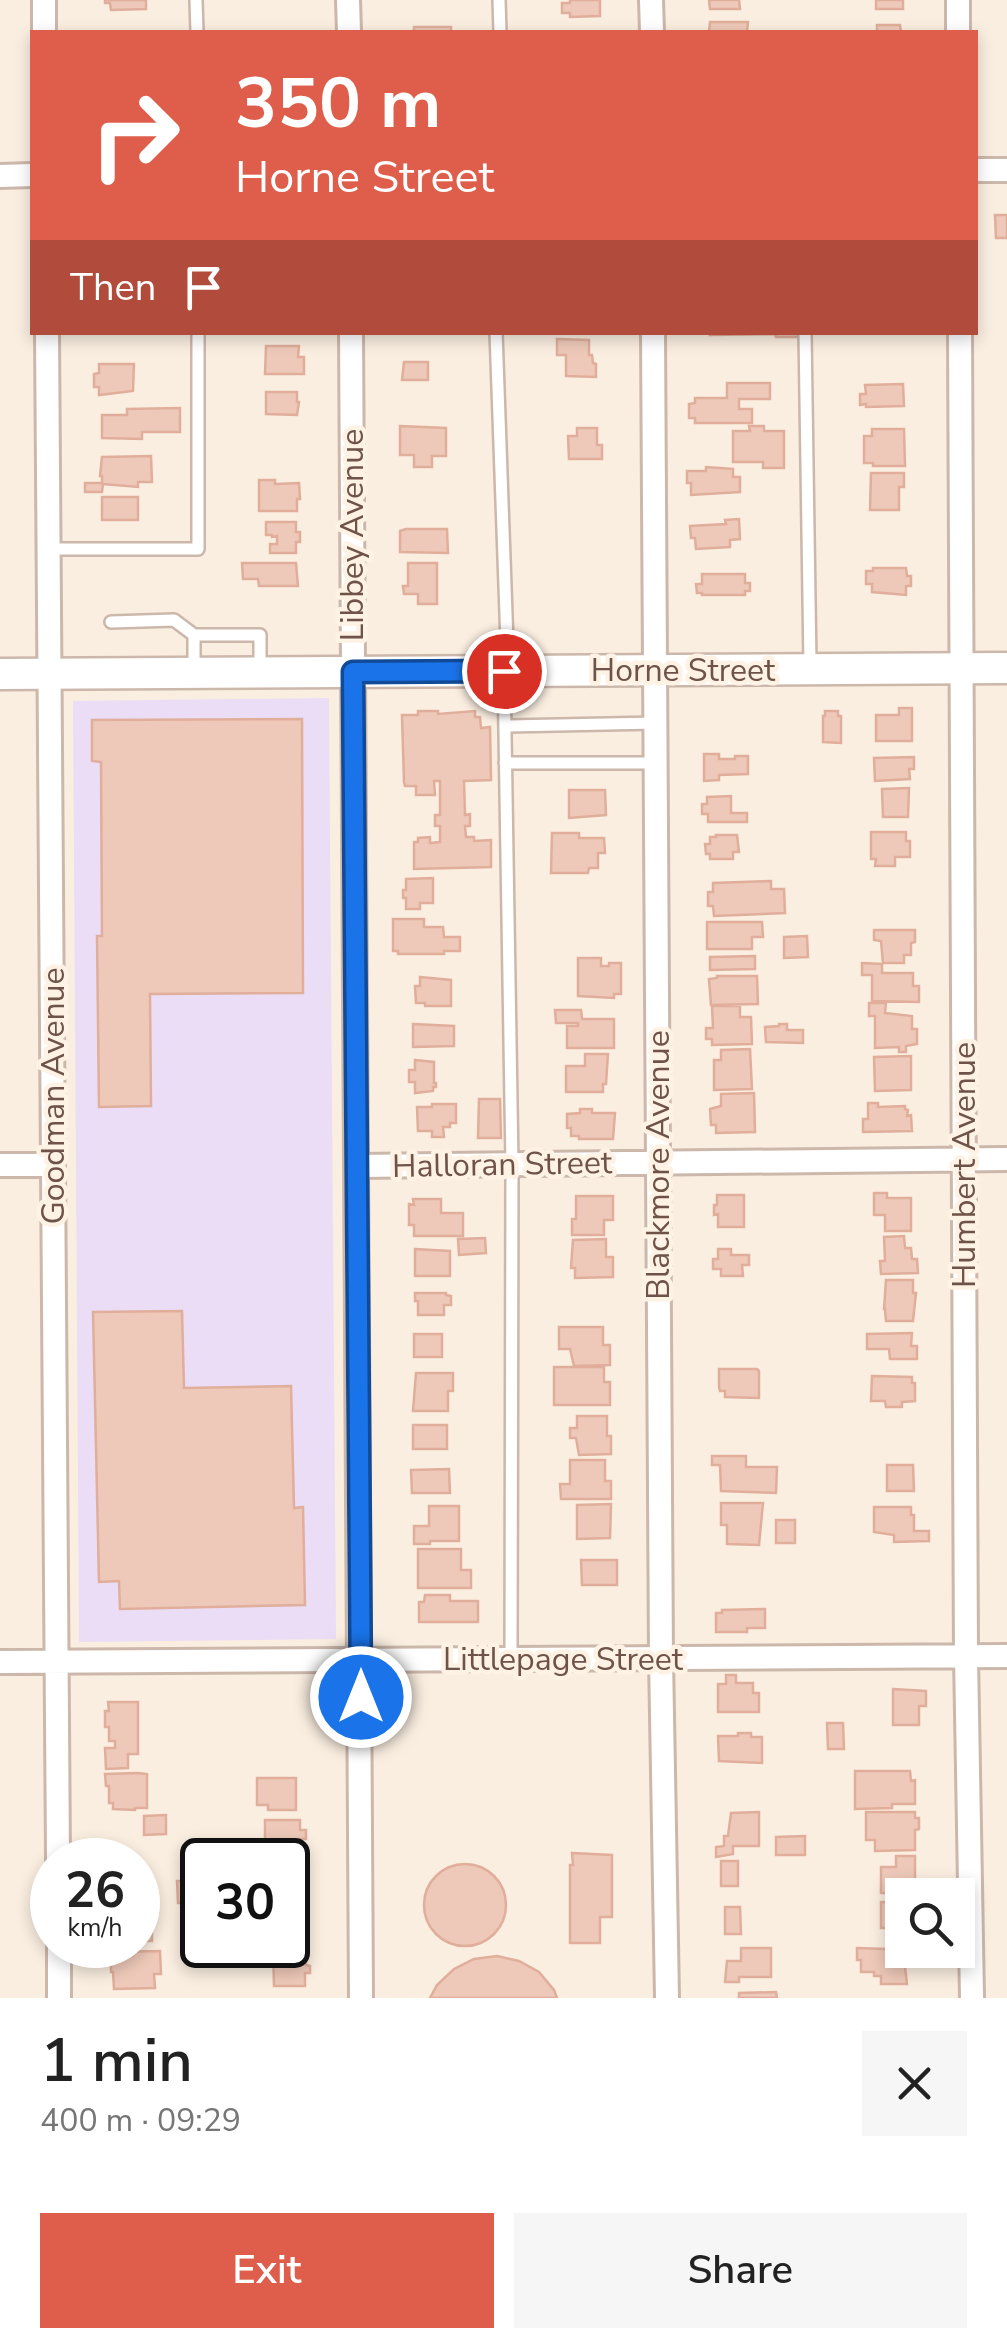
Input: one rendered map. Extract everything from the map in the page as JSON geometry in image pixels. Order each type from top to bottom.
[{"type":"street","points":[[44,0],[44,30]]},
{"type":"street","points":[[348,0],[349,30]]},
{"type":"street","points":[[652,0],[652,30]]},
{"type":"street","points":[[958,0],[958,30]]},
{"type":"street","points":[[978,170],[1007,170]]},
{"type":"street","points":[[0,176],[30,176]]},
{"type":"street","name":"Goodman Avenue","points":[[47,335],[58,1838]]},
{"type":"street","name":"Libbey Avenue","points":[[351,335],[362,1998]]},
{"type":"street","name":"Blackmore Avenue","points":[[653,335],[661,1658],[667,1998]]},
{"type":"street","name":"Humbert Avenue","points":[[960,335],[966,1656],[972,1998]]},
{"type":"street","name":"Horne Street","points":[[0,674],[1007,668]]},
{"type":"street","name":"Halloran Street","points":[[357,1166],[1007,1159]]},
{"type":"street","points":[[0,1165],[54,1164]]},
{"type":"street","name":"Littlepage Street","points":[[0,1662],[1007,1656]]},
{"type":"street","points":[[58,1968],[59,1998]]},
{"type":"lane","points":[[196,0],[196,30]]},
{"type":"lane","points":[[500,0],[500,30]]},
{"type":"lane","points":[[50,549],[198,549],[198,335]]},
{"type":"lane","points":[[496,335],[506,671],[512,1164],[511,1659]]},
{"type":"lane","points":[[805,335],[810,669]]},
{"type":"lane","points":[[111,622],[174,620],[194,635],[260,634],[260,672]]},
{"type":"lane","points":[[194,635],[194,673]]},
{"type":"lane","points":[[505,726],[656,723]]},
{"type":"lane","points":[[505,763],[656,763]]},
{"type":"shaded area","points":[[329,698],[336,1639],[79,1642],[73,701]]},
{"type":"building","points":[[105,0],[146,0],[146,9],[111,10]]},
{"type":"building","points":[[600,0],[600,16],[570,17],[570,13],[562,13],[562,3]]},
{"type":"building","points":[[709,0],[739,0],[740,9],[710,9]]},
{"type":"building","points":[[876,0],[903,0],[903,9],[876,9]]},
{"type":"building","points":[[710,22],[748,22],[747,30],[709,30]]},
{"type":"building","points":[[877,25],[900,25],[901,30],[877,30]]},
{"type":"building","points":[[414,27],[451,27],[451,30]]},
{"type":"building","points":[[995,215],[1007,215],[1007,238],[996,238]]},
{"type":"building","points":[[557,339],[589,340],[596,377],[566,376],[566,355],[557,355]]},
{"type":"building","points":[[266,346],[299,346],[304,374],[265,374]]},
{"type":"building","points":[[404,362],[428,362],[428,380],[402,380]]},
{"type":"building","points":[[99,364],[134,364],[133,391],[99,395],[99,387],[94,387],[94,374],[99,373]]},
{"type":"building","points":[[727,383],[770,383],[770,399],[739,399],[739,409],[752,409],[752,423],[695,423],[695,418],[689,418],[689,404],[695,403],[695,398],[727,398]]},
{"type":"building","points":[[903,384],[904,406],[860,405],[860,394],[866,394],[865,385]]},
{"type":"building","points":[[266,392],[297,392],[297,415],[266,414]]},
{"type":"building","points":[[180,408],[180,432],[142,432],[142,439],[102,438],[102,415],[127,415],[127,409]]},
{"type":"building","points":[[400,426],[446,428],[446,456],[432,456],[432,467],[414,467],[414,455],[400,455]]},
{"type":"building","points":[[749,426],[784,431],[784,468],[763,468],[763,462],[733,462],[733,431],[750,431]]},
{"type":"building","points":[[577,428],[597,428],[602,459],[569,459],[568,436],[577,436]]},
{"type":"building","points":[[872,429],[904,429],[905,466],[864,463],[864,436],[872,436]]},
{"type":"building","points":[[151,456],[152,482],[138,482],[138,487],[103,484],[102,492],[85,492],[85,483],[102,483],[102,457]]},
{"type":"building","points":[[706,467],[733,469],[733,477],[740,477],[740,492],[691,495],[687,471],[706,471]]},
{"type":"building","points":[[871,473],[904,473],[904,487],[899,487],[899,510],[870,510]]},
{"type":"building","points":[[259,480],[299,483],[297,511],[259,511]]},
{"type":"building","points":[[102,497],[138,497],[138,520],[102,520]]},
{"type":"building","points":[[739,519],[740,539],[730,540],[730,547],[696,549],[690,526],[726,524],[725,520]]},
{"type":"building","points":[[266,522],[296,522],[300,542],[296,542],[296,553],[270,553],[270,544],[277,544],[277,536],[266,535]]},
{"type":"building","points":[[447,529],[448,553],[400,552],[400,531]]},
{"type":"building","points":[[242,563],[296,563],[298,586],[259,586],[258,579],[243,579]]},
{"type":"building","points":[[408,563],[437,563],[437,604],[418,604],[418,594],[404,594]]},
{"type":"building","points":[[906,568],[911,586],[906,586],[906,595],[872,592],[872,584],[866,584],[866,571]]},
{"type":"building","points":[[702,574],[745,574],[750,591],[745,591],[745,595],[702,595],[697,593],[696,584],[702,584]]},
{"type":"building","points":[[899,708],[912,708],[912,741],[876,741],[876,715],[899,715]]},
{"type":"building","points":[[418,711],[475,711],[481,728],[490,727],[491,780],[464,781],[465,815],[470,814],[466,837],[474,837],[474,841],[491,840],[491,867],[414,869],[414,842],[430,837],[430,843],[440,842],[435,815],[440,815],[440,781],[434,781],[435,795],[416,795],[416,786],[405,786],[404,782],[402,715],[418,715]]},
{"type":"building","points":[[825,711],[838,711],[841,716],[841,743],[823,742]]},
{"type":"building","points":[[302,719],[303,993],[150,994],[151,1106],[99,1107],[101,762],[92,761],[92,720]]},
{"type":"building","points":[[704,754],[719,754],[719,759],[748,756],[748,774],[719,775],[719,780],[704,781]]},
{"type":"building","points":[[914,757],[910,779],[875,781],[874,758]]},
{"type":"building","points":[[909,788],[908,817],[883,817],[882,789]]},
{"type":"building","points":[[569,790],[605,790],[606,815],[569,818]]},
{"type":"building","points":[[731,796],[731,813],[747,813],[747,822],[708,822],[708,814],[702,814],[707,797]]},
{"type":"building","points":[[871,832],[906,832],[910,857],[895,857],[895,866],[875,866],[876,859],[871,859]]},
{"type":"building","points":[[552,833],[604,838],[605,853],[598,853],[598,868],[589,868],[588,873],[551,873]]},
{"type":"building","points":[[737,835],[739,852],[733,852],[733,859],[710,859],[710,854],[706,854],[705,844],[710,844],[710,837]]},
{"type":"building","points":[[433,878],[433,903],[420,903],[420,909],[406,909],[406,879]]},
{"type":"building","points":[[771,881],[771,889],[784,889],[785,913],[714,916],[713,906],[708,906],[713,883]]},
{"type":"building","points":[[393,919],[424,919],[424,927],[443,927],[444,937],[460,937],[460,951],[398,954],[393,951]]},
{"type":"building","points":[[707,922],[762,922],[763,937],[752,937],[752,949],[707,949]]},
{"type":"building","points":[[874,930],[915,930],[911,955],[904,955],[904,963],[883,963],[881,941],[874,940]]},
{"type":"building","points":[[807,936],[808,957],[784,958],[784,937]]},
{"type":"building","points":[[755,956],[755,969],[710,970],[710,957]]},
{"type":"building","points":[[578,958],[601,958],[601,966],[621,963],[621,994],[614,994],[614,998],[578,996]]},
{"type":"building","points":[[862,963],[882,964],[882,973],[913,973],[913,986],[919,986],[919,1002],[872,1001],[872,975],[862,975]]},
{"type":"building","points":[[757,976],[758,1004],[711,1005],[709,979]]},
{"type":"building","points":[[420,977],[451,980],[451,1006],[416,1003],[415,986],[420,986]]},
{"type":"building","points":[[869,1003],[886,1003],[885,1013],[912,1016],[917,1044],[906,1046],[906,1052],[899,1052],[899,1047],[875,1048],[875,1016],[869,1016]]},
{"type":"building","points":[[712,1006],[740,1006],[740,1017],[751,1017],[752,1044],[712,1045],[712,1039],[706,1039],[706,1028],[713,1028]]},
{"type":"building","points":[[555,1010],[581,1010],[582,1019],[614,1019],[614,1048],[567,1048],[567,1026],[578,1023],[556,1023]]},
{"type":"building","points":[[413,1024],[454,1026],[454,1046],[413,1047]]},
{"type":"building","points":[[787,1024],[787,1030],[803,1030],[803,1043],[766,1042],[765,1027]]},
{"type":"building","points":[[750,1049],[752,1089],[714,1090],[714,1060],[721,1060],[721,1050]]},
{"type":"building","points":[[585,1054],[608,1054],[603,1092],[566,1092],[566,1066],[585,1066]]},
{"type":"building","points":[[911,1056],[911,1090],[875,1091],[874,1057]]},
{"type":"building","points":[[415,1060],[434,1062],[433,1091],[415,1093],[415,1082],[409,1082],[409,1070],[415,1070]]},
{"type":"building","points":[[754,1093],[755,1132],[716,1133],[710,1109],[721,1106],[721,1094]]},
{"type":"building","points":[[479,1099],[500,1099],[501,1138],[478,1138]]},
{"type":"building","points":[[868,1103],[878,1103],[878,1107],[905,1106],[907,1116],[911,1115],[912,1131],[863,1132]]},
{"type":"building","points":[[456,1104],[456,1123],[443,1127],[444,1137],[432,1137],[432,1131],[418,1131],[417,1107]]},
{"type":"building","points":[[580,1109],[615,1113],[613,1139],[571,1136],[567,1114],[580,1113]]},
{"type":"building","points":[[874,1193],[887,1193],[887,1198],[911,1198],[911,1231],[885,1231],[885,1215],[874,1215]]},
{"type":"building","points":[[717,1195],[744,1195],[744,1227],[718,1227],[718,1214],[714,1215]]},
{"type":"building","points":[[576,1196],[613,1196],[613,1220],[604,1220],[604,1235],[572,1235]]},
{"type":"building","points":[[413,1199],[441,1199],[441,1213],[463,1213],[463,1236],[414,1236],[414,1225],[409,1225],[409,1204],[414,1205]]},
{"type":"building","points":[[904,1236],[905,1248],[911,1248],[912,1259],[917,1259],[918,1273],[881,1274],[884,1237]]},
{"type":"building","points":[[485,1238],[486,1253],[459,1255],[458,1239]]},
{"type":"building","points":[[606,1239],[606,1257],[613,1257],[613,1277],[575,1278],[575,1268],[571,1268],[573,1240]]},
{"type":"building","points":[[415,1249],[450,1251],[450,1276],[415,1276]]},
{"type":"building","points":[[718,1249],[731,1249],[731,1255],[749,1255],[749,1265],[742,1265],[743,1276],[721,1276],[721,1269],[713,1269]]},
{"type":"building","points":[[886,1280],[913,1280],[913,1321],[886,1321]]},
{"type":"building","points":[[415,1293],[446,1293],[451,1296],[451,1305],[444,1305],[444,1315],[418,1315]]},
{"type":"building","points":[[182,1311],[184,1388],[291,1386],[294,1508],[303,1507],[305,1605],[120,1609],[119,1581],[99,1582],[93,1312]]},
{"type":"building","points":[[559,1327],[603,1327],[603,1345],[610,1345],[610,1365],[574,1366],[570,1349],[559,1349]]},
{"type":"building","points":[[912,1333],[911,1346],[917,1346],[917,1359],[890,1359],[889,1349],[867,1349],[867,1334]]},
{"type":"building","points":[[414,1334],[442,1334],[442,1357],[414,1357]]},
{"type":"building","points":[[554,1367],[604,1367],[604,1382],[610,1382],[610,1405],[554,1405]]},
{"type":"building","points":[[719,1369],[757,1369],[759,1398],[725,1397],[725,1391],[719,1387]]},
{"type":"building","points":[[416,1373],[453,1373],[448,1411],[413,1411]]},
{"type":"building","points":[[872,1376],[912,1377],[915,1401],[902,1402],[902,1407],[886,1407],[885,1401],[871,1401]]},
{"type":"building","points":[[577,1416],[607,1416],[611,1454],[579,1455],[576,1438],[570,1438],[570,1428],[577,1428]]},
{"type":"building","points":[[413,1425],[447,1425],[447,1449],[413,1449]]},
{"type":"building","points":[[712,1456],[746,1456],[746,1467],[777,1467],[776,1493],[721,1491],[720,1465],[712,1465]]},
{"type":"building","points":[[570,1460],[605,1460],[605,1481],[611,1481],[611,1499],[561,1499],[560,1484],[570,1484]]},
{"type":"building","points":[[887,1465],[913,1465],[914,1491],[887,1491]]},
{"type":"building","points":[[449,1469],[450,1493],[412,1493],[411,1470]]},
{"type":"building","points":[[721,1503],[763,1503],[759,1545],[727,1544],[727,1525],[721,1525]]},
{"type":"building","points":[[611,1504],[610,1538],[577,1539],[577,1505]]},
{"type":"building","points":[[429,1506],[459,1506],[459,1541],[414,1544],[414,1526],[429,1526]]},
{"type":"building","points":[[874,1507],[911,1507],[914,1531],[929,1531],[929,1541],[894,1542],[894,1535],[874,1532]]},
{"type":"building","points":[[776,1520],[795,1520],[795,1543],[776,1543]]},
{"type":"building","points":[[418,1549],[461,1549],[461,1570],[471,1570],[471,1588],[418,1588]]},
{"type":"building","points":[[581,1560],[617,1560],[617,1585],[582,1585]]},
{"type":"building","points":[[425,1595],[450,1595],[450,1601],[478,1601],[478,1622],[419,1622],[419,1602],[424,1602]]},
{"type":"building","points":[[765,1609],[765,1628],[716,1632],[716,1613],[722,1610]]},
{"type":"building","points":[[726,1675],[736,1675],[736,1683],[753,1683],[753,1693],[759,1693],[759,1712],[718,1712],[718,1684],[726,1684]]},
{"type":"building","points":[[893,1689],[926,1691],[926,1706],[919,1706],[919,1725],[893,1725]]},
{"type":"building","points":[[108,1702],[138,1702],[138,1754],[128,1754],[128,1768],[106,1769],[105,1748],[115,1748],[115,1741],[109,1741],[109,1727],[105,1727]]},
{"type":"building","points":[[827,1723],[843,1723],[844,1749],[828,1749]]},
{"type":"building","points":[[738,1733],[762,1737],[762,1763],[719,1761],[718,1736]]},
{"type":"building","points":[[855,1771],[910,1771],[911,1781],[915,1780],[915,1804],[855,1809]]},
{"type":"building","points":[[105,1774],[147,1774],[147,1808],[113,1809]]},
{"type":"building","points":[[257,1778],[296,1778],[296,1810],[268,1810],[268,1805],[257,1805]]},
{"type":"building","points":[[759,1812],[759,1846],[733,1846],[733,1854],[716,1857],[716,1847],[724,1846],[724,1836],[728,1836],[731,1813]]},
{"type":"building","points":[[866,1812],[915,1812],[919,1829],[915,1830],[915,1850],[875,1851],[875,1840],[866,1840]]},
{"type":"building","points":[[166,1815],[166,1834],[144,1835],[144,1816]]},
{"type":"building","points":[[265,1820],[300,1820],[300,1830],[306,1830],[306,1838],[265,1838]]},
{"type":"building","points":[[805,1836],[805,1855],[776,1855],[776,1837]]},
{"type":"building","points":[[572,1853],[612,1855],[612,1917],[600,1917],[600,1943],[570,1943]]},
{"type":"building","points":[[896,1856],[915,1856],[915,1878],[885,1878],[885,1893],[881,1893],[881,1867],[896,1867]]},
{"type":"building","points":[[721,1861],[738,1861],[738,1886],[721,1886]]},
{"type":"building","points":[[465,1864],[481,1867],[494,1876],[503,1889],[503,1921],[494,1934],[481,1943],[465,1946],[449,1943],[436,1934],[427,1921],[424,1905],[427,1889],[436,1876],[449,1867]]},
{"type":"building","points":[[881,1902],[885,1902],[885,1928],[881,1928]]},
{"type":"building","points":[[725,1907],[740,1907],[741,1934],[725,1934]]},
{"type":"building","points":[[741,1948],[771,1948],[771,1977],[739,1977],[739,1982],[725,1982],[727,1961],[741,1961]]},
{"type":"building","points":[[857,1948],[885,1949],[885,1968],[905,1968],[907,1984],[881,1984],[881,1976],[861,1972],[861,1960],[857,1960]]},
{"type":"building","points":[[160,1951],[161,1974],[154,1974],[155,1988],[114,1989],[111,1968],[160,1968]]},
{"type":"building","points":[[497,1956],[519,1961],[539,1972],[557,1998],[430,1998],[454,1969],[474,1959]]},
{"type":"building","points":[[274,1968],[310,1968],[310,1973],[305,1973],[305,1986],[274,1986]]},
{"type":"building","points":[[776,1992],[777,1998],[739,1998],[739,1993]]},
{"type":"route","points":[[361,1697],[353,672],[504,671]]}]
